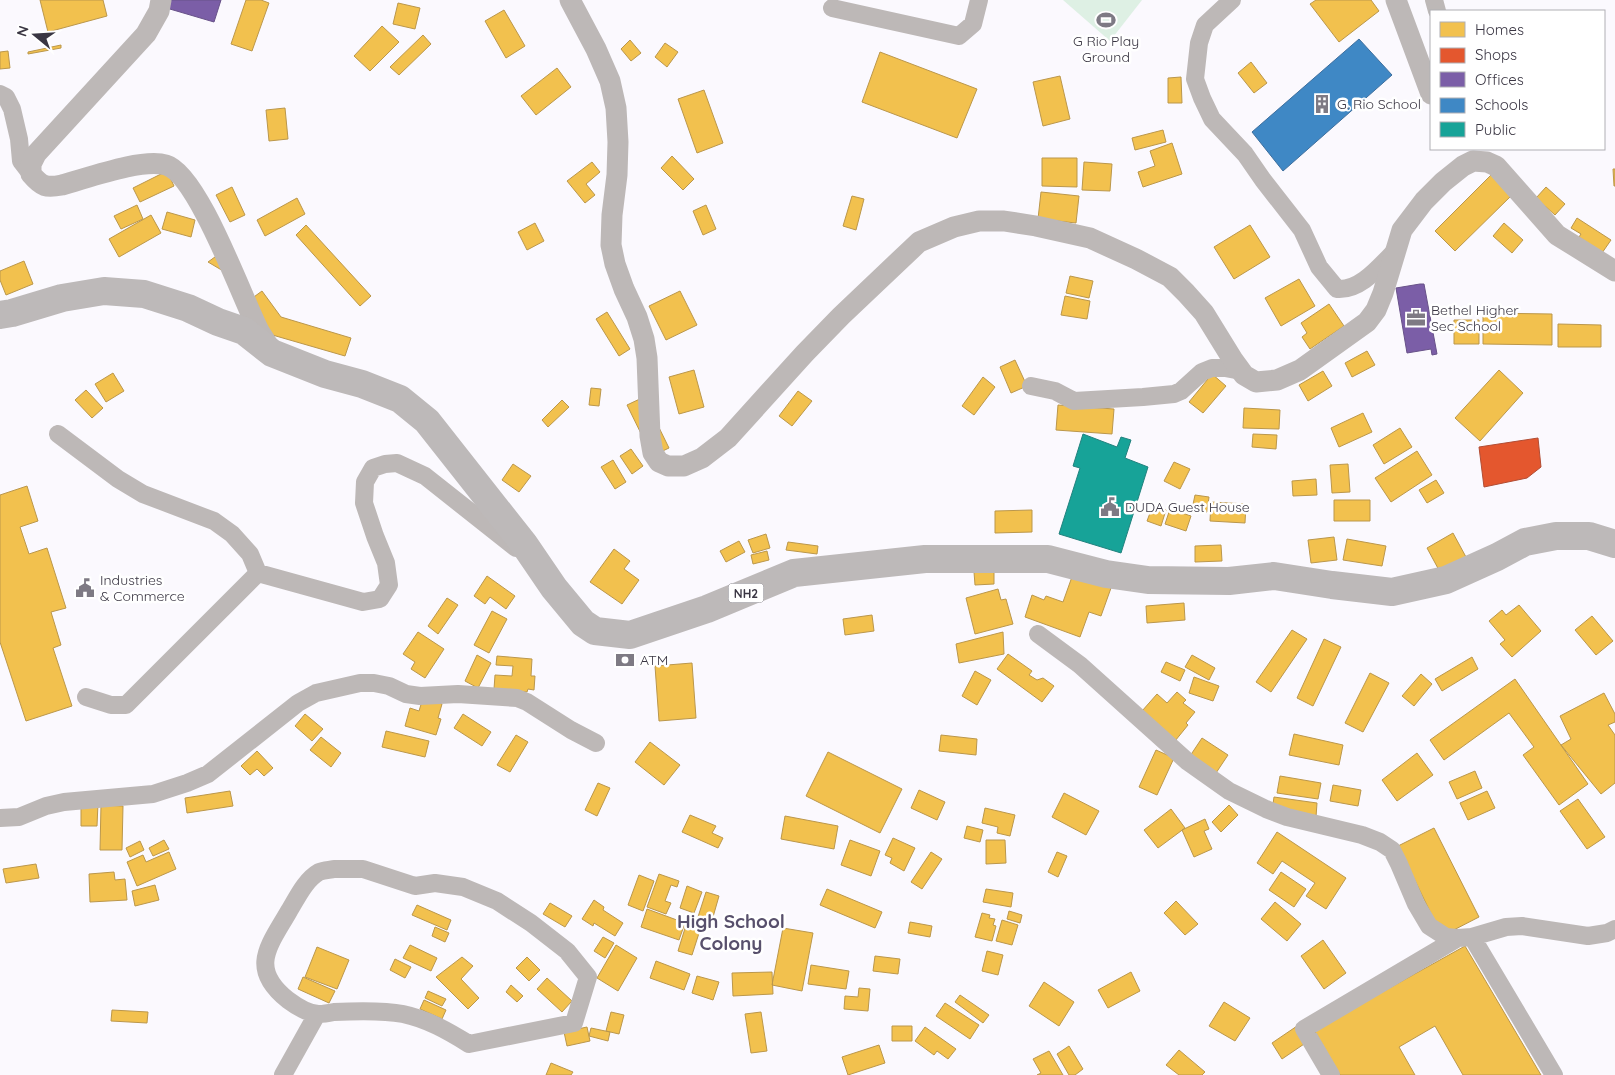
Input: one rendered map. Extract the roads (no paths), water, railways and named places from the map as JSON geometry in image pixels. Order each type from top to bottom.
[{"type":"highway","name":"NH2","points":[[0,315],[62,298],[104,291],[144,294],[188,308],[218,322],[244,331],[272,353],[325,374],[362,384],[400,399],[426,421],[438,435],[554,588],[583,623],[596,631],[630,635],[708,609],[794,573],[925,559],[1048,558],[1106,574],[1148,580],[1229,581],[1274,576],[1392,592],[1446,580],[1497,557],[1524,542],[1556,536],[1588,536],[1615,544]]},
{"type":"street","points":[[31,174],[31,164],[36,154],[146,34],[159,11],[161,0]]},
{"type":"street","points":[[570,0],[596,49],[610,81],[616,108],[617,175],[611,245],[615,264],[644,339],[647,358],[650,436],[653,454],[659,462],[668,466],[684,466],[702,458],[728,438],[805,352],[919,242],[954,227],[979,221],[1004,221],[1090,238],[1170,277],[1204,313],[1244,375],[1256,382],[1277,380],[1300,370],[1367,322],[1376,310],[1402,230],[1424,201],[1443,182],[1463,166],[1484,155]]},
{"type":"street","points":[[832,8],[959,36],[972,24],[979,0]]},
{"type":"street","points":[[1232,0],[1205,25],[1199,43],[1195,79],[1212,119],[1245,154],[1302,230],[1319,267],[1337,289],[1346,290],[1360,282],[1373,273],[1394,252]]},
{"type":"street","points":[[1396,0],[1430,91]]},
{"type":"street","points":[[0,94],[6,97],[12,108],[19,139],[21,161],[40,184],[49,187],[62,185],[147,163],[164,164],[174,168],[183,176],[195,195],[238,281],[259,330],[272,353]]},
{"type":"street","points":[[1472,150],[1484,155],[1496,166],[1557,236],[1615,271]]},
{"type":"street","points":[[1031,386],[1055,391],[1074,401],[1151,396],[1174,394],[1181,391],[1202,372],[1212,368],[1241,371]]},
{"type":"street","points":[[58,434],[118,480],[143,494],[214,521],[232,534],[250,554],[258,573]]},
{"type":"street","points":[[258,573],[363,602],[380,599],[389,585],[386,563],[364,503],[364,482],[373,468],[397,463],[425,476],[538,565]]},
{"type":"street","points":[[86,697],[111,705],[126,705],[258,573]]},
{"type":"street","points":[[1038,634],[1080,665],[1188,762],[1229,791],[1287,817],[1362,835],[1380,842],[1392,850],[1416,904],[1429,926],[1446,937],[1465,937],[1506,927],[1522,926],[1588,936],[1607,933],[1615,929]]},
{"type":"street","points":[[0,818],[19,817],[46,806],[64,802],[153,794],[187,783],[208,774],[298,703],[316,693],[360,683],[389,686],[406,694],[420,696],[458,694],[517,698],[527,702],[571,730],[596,742]]},
{"type":"street","points":[[334,869],[363,869],[415,886],[435,883],[463,887],[497,901],[531,922],[567,951],[588,977],[574,1023],[469,1044],[435,1024],[402,1014],[373,1012],[318,1014],[296,1005],[283,995],[272,983],[265,971],[268,949],[276,931],[299,894],[311,878],[320,871],[334,869]]},
{"type":"street","points":[[1331,1075],[1304,1029],[1465,937]]},
{"type":"street","points":[[1465,937],[1554,1075]]},
{"type":"street","points":[[283,1075],[318,1014]]},
{"type":"place","name":"G Rio Play Ground","points":[[1106,20]]},
{"type":"place","name":"G. Rio School","points":[[1322,104]]},
{"type":"place","name":"Bethel Higher Sec School","points":[[1416,318]]},
{"type":"place","name":"DUDA Guest House","points":[[1110,507]]},
{"type":"place","name":"Industries & Commerce","points":[[85,588]]},
{"type":"place","name":"ATM","points":[[625,660]]},
{"type":"district","name":"High School Colony","points":[[731,932]]}]
